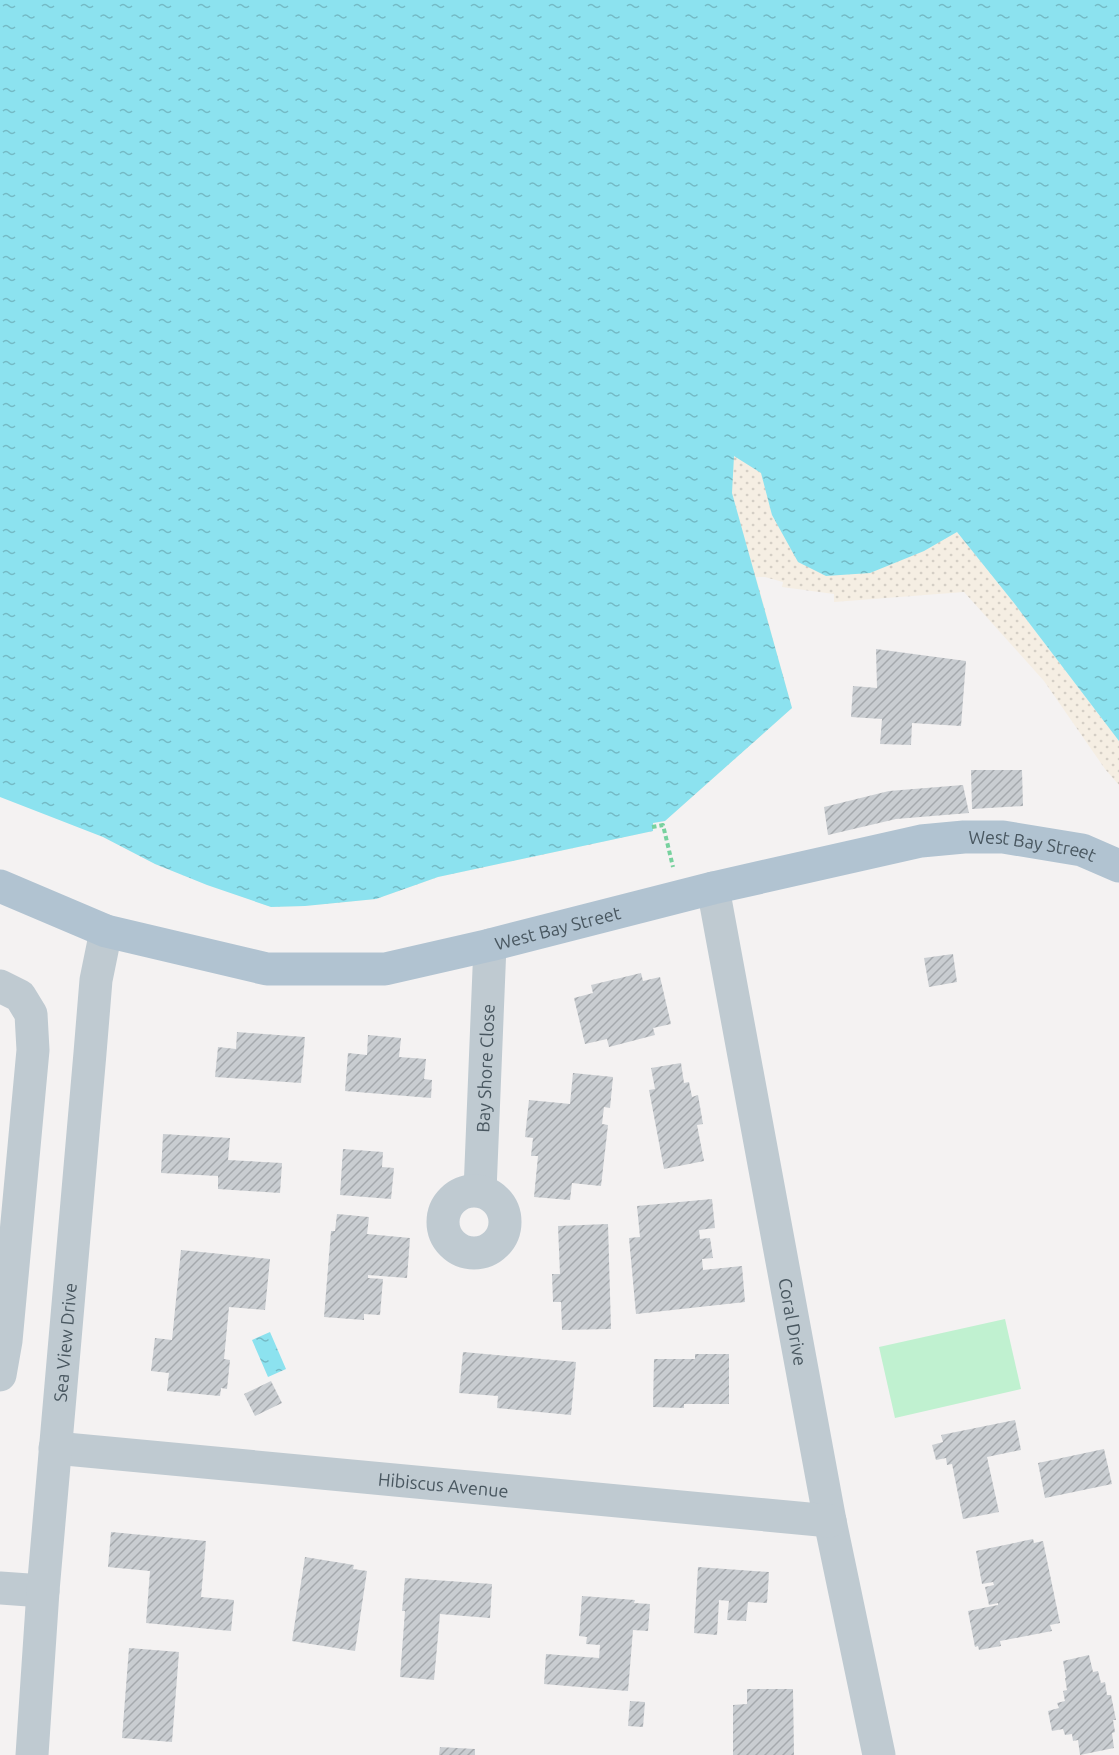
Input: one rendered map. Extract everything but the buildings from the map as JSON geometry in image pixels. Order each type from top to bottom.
[{"type":"main road","name":"West Bay Street","points":[[0,886],[106,931],[267,969],[385,969],[490,945],[713,888],[901,846],[964,837],[1003,837],[1082,850],[1119,866]]},
{"type":"street","name":"Coral Drive","points":[[713,888],[830,1521],[879,1755]]},
{"type":"street","name":"Sea View Drive","points":[[32,1755],[43,1591],[96,980],[106,931]]},
{"type":"street","name":"Bay Shore Close","points":[[480,1191],[490,945]]},
{"type":"street","points":[[0,986],[20,996],[31,1014],[33,1050],[0,1375]]},
{"type":"street","name":"Hibiscus Avenue","points":[[55,1448],[830,1521]]},
{"type":"street","points":[[0,1588],[43,1591]]},
{"type":"path","points":[[652,827],[663,825],[673,868]]},
{"type":"green space","points":[[1005,1319],[1021,1389],[895,1418],[879,1347]]},
{"type":"sand","points":[[724,439],[957,532],[1119,741],[1119,785],[1105,769],[1044,681],[964,592],[834,602],[834,594],[782,587],[783,582],[756,577],[792,708],[665,821],[653,823],[653,831],[438,877],[376,899],[305,906],[271,907],[155,864]]},
{"type":"water","points":[[0,0],[1119,0],[1119,741],[957,532],[924,551],[870,573],[826,576],[798,562],[772,515],[761,473],[734,456],[732,493],[792,708],[665,821],[653,823],[653,831],[438,877],[376,899],[271,907],[155,864],[103,837],[0,797]]},
{"type":"water","points":[[270,1332],[286,1369],[268,1377],[252,1340]]}]
